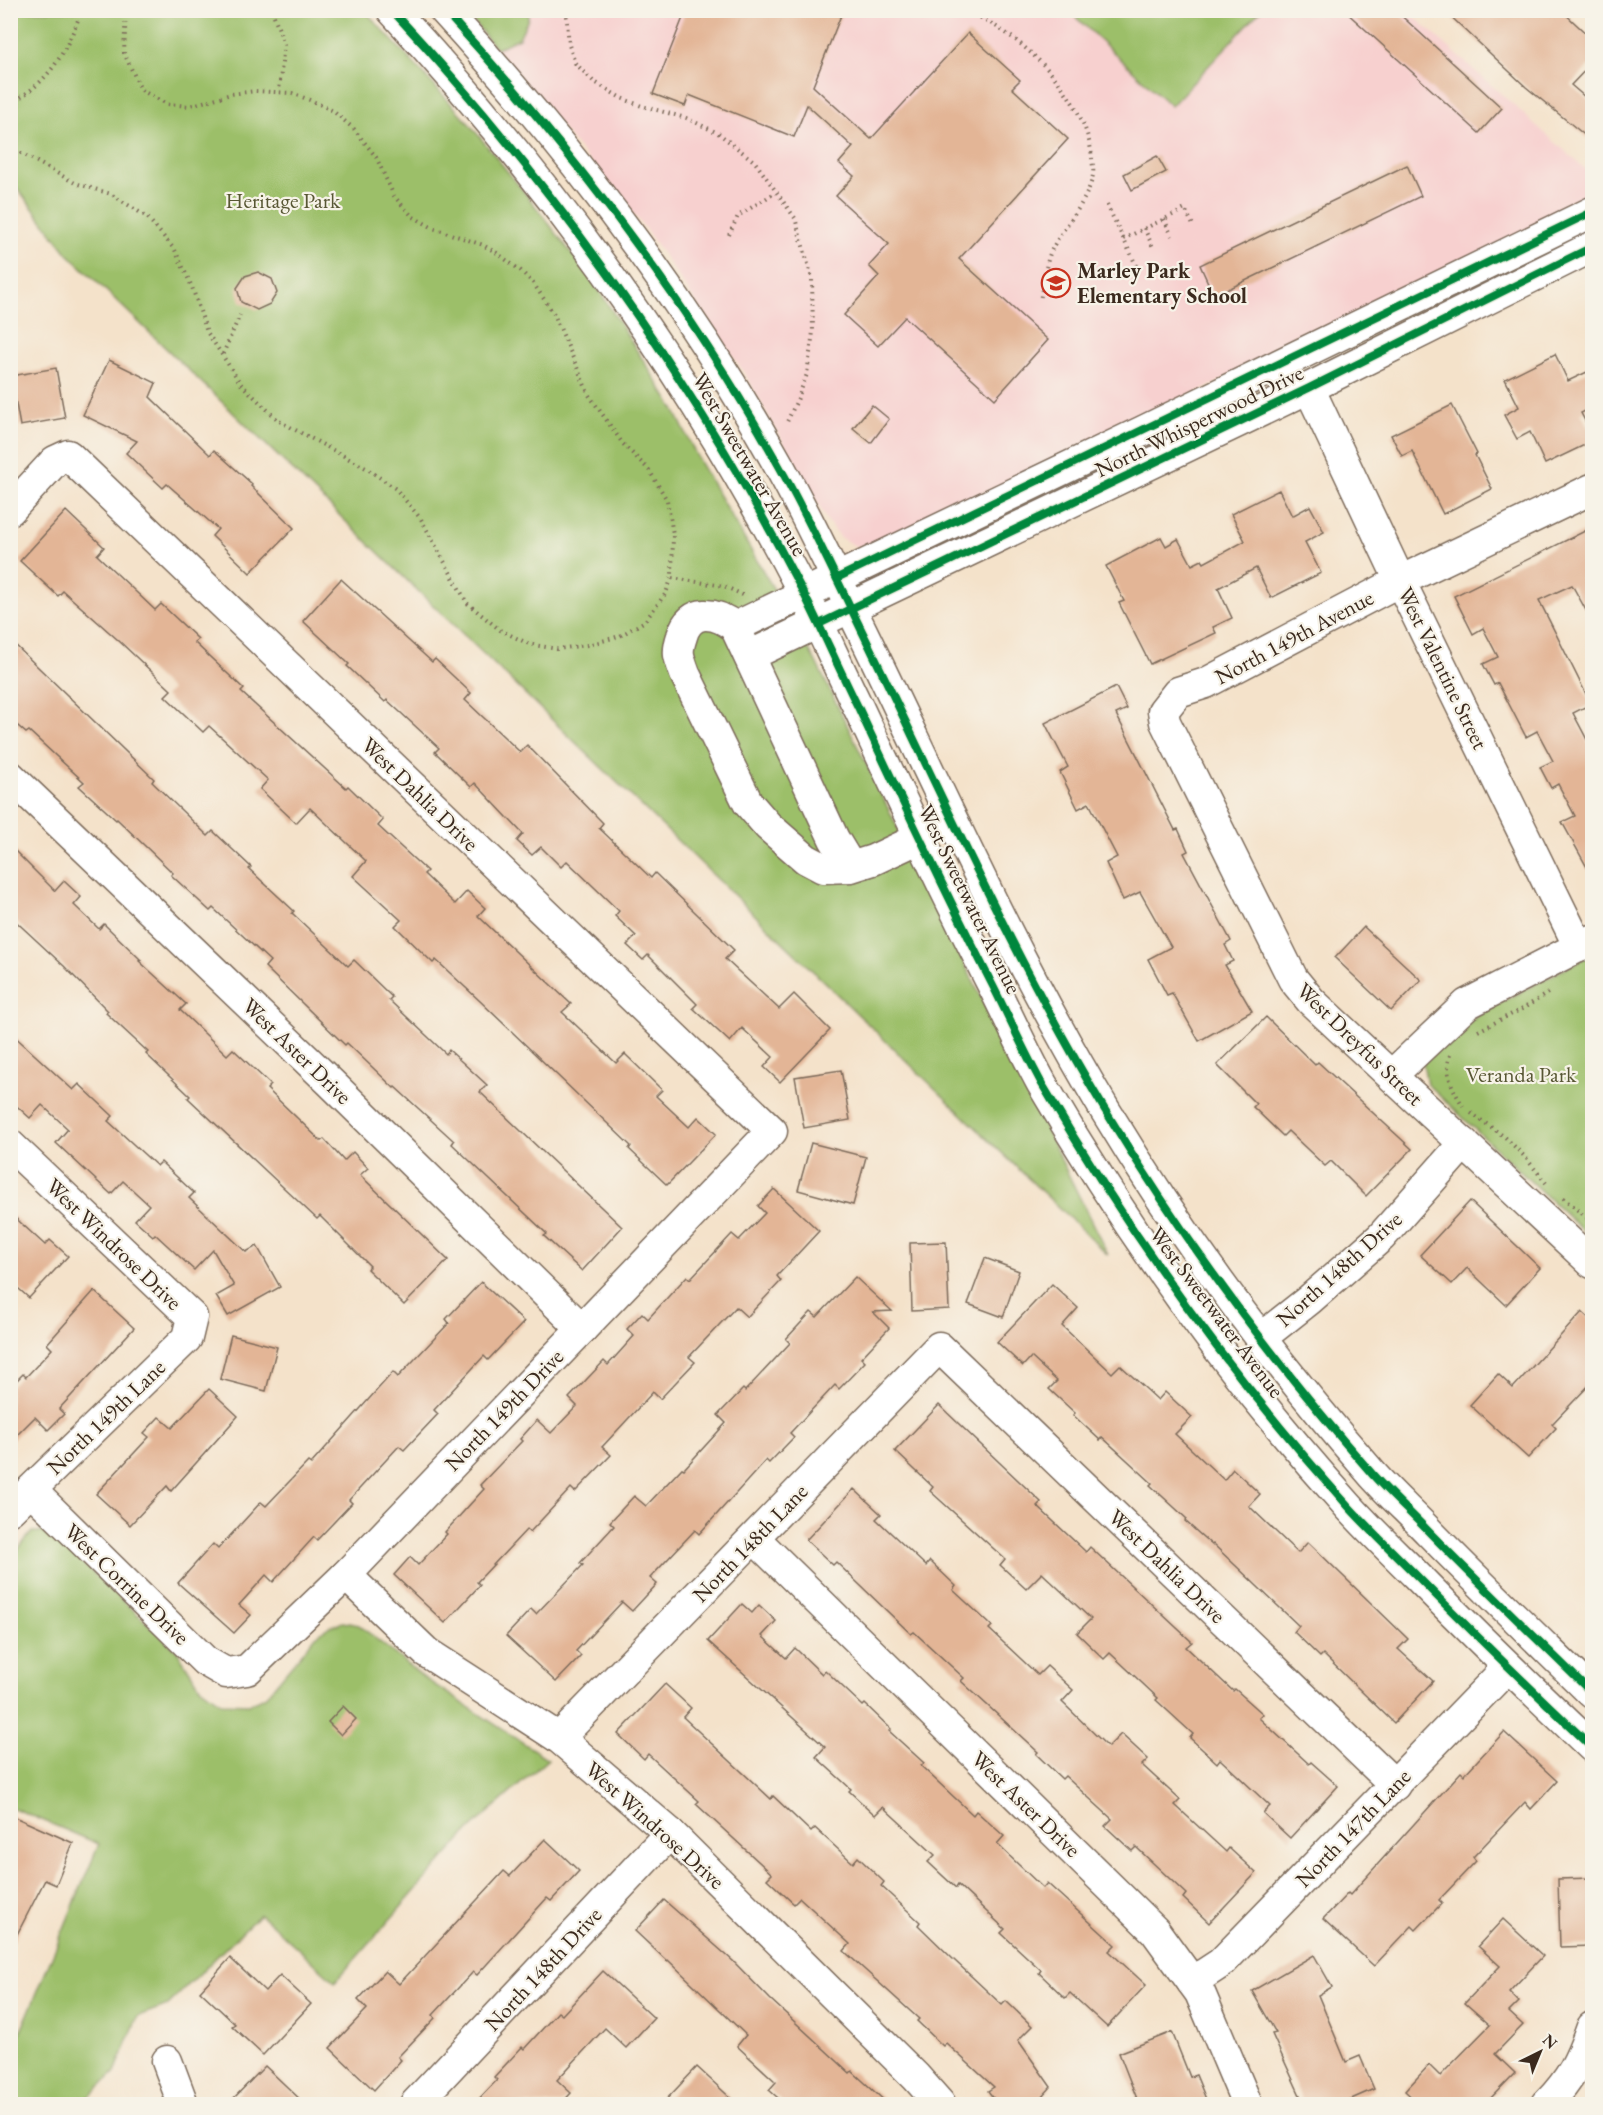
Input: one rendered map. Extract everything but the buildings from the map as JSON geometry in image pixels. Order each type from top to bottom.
[{"type":"street","name":"West Sweetwater Avenue","points":[[392,10],[515,151],[603,265],[706,420],[819,624],[974,950],[1039,1077],[1105,1187],[1177,1294],[1232,1367],[1352,1510],[1508,1667],[1593,1747]]},
{"type":"street","name":"West Sweetwater Avenue","points":[[444,10],[525,101],[620,222],[708,348],[773,455],[837,578],[1005,927],[1054,1020],[1104,1109],[1184,1235],[1260,1338],[1375,1477],[1470,1574],[1593,1693]]},
{"type":"street","name":"North Whisperwood Drive","points":[[735,627],[1593,212]]},
{"type":"street","name":"North Whisperwood Drive","points":[[749,656],[1309,388],[1593,247]]},
{"type":"street","name":"West Valentine Street","points":[[1309,388],[1400,581],[1586,943]]},
{"type":"street","name":"West Dahlia Drive","points":[[10,510],[55,461],[68,455],[772,1131]]},
{"type":"street","name":"North 149th Avenue","points":[[1164,711],[1178,692],[1206,682],[1400,581],[1593,489]]},
{"type":"street","points":[[851,867],[834,839],[735,627],[726,620],[713,615],[703,614],[694,619],[683,633],[680,646],[679,655],[685,674],[748,803],[768,826],[806,859],[823,868],[851,867],[873,860],[920,838]]},
{"type":"street","name":"West Dreyfus Street","points":[[1164,711],[1165,722],[1293,979],[1311,1001],[1593,1263]]},
{"type":"street","name":"West Aster Drive","points":[[10,776],[330,1082],[582,1329]]},
{"type":"street","points":[[1392,1076],[1467,1004],[1586,943]]},
{"type":"street","name":"North 149th Drive","points":[[226,1673],[247,1670],[346,1575],[772,1131]]},
{"type":"street","name":"North 148th Drive","points":[[1260,1338],[1310,1300],[1381,1237],[1464,1143]]},
{"type":"street","name":"West Windrose Drive","points":[[10,1145],[192,1317]]},
{"type":"street","name":"North 149th Lane","points":[[21,1500],[187,1338],[192,1317]]},
{"type":"street","name":"West Dahlia Drive","points":[[939,1347],[1395,1785]]},
{"type":"street","name":"North 148th Lane","points":[[559,1738],[755,1539],[939,1347]]},
{"type":"street","name":"West Corrine Drive","points":[[21,1500],[205,1661],[226,1673]]},
{"type":"street","name":"West Aster Drive","points":[[755,1539],[1155,1931],[1200,1994],[1247,2104]]},
{"type":"street","name":"West Windrose Drive","points":[[346,1575],[426,1652],[559,1738],[670,1833],[916,2077],[940,2104]]},
{"type":"street","name":"North 147th Lane","points":[[1192,1982],[1221,1963],[1508,1667]]},
{"type":"street","name":"North 148th Drive","points":[[415,2104],[670,1833]]},
{"type":"street","points":[[1547,2104],[1566,2084],[1581,2057],[1593,2027]]},
{"type":"street","points":[[167,2061],[183,2104]]},
{"type":"path","points":[[10,103],[23,96],[50,73],[70,43],[81,10]]},
{"type":"path","points":[[10,147],[75,183],[111,194],[147,217],[175,250],[192,287],[207,332],[241,384],[279,421],[366,468],[396,489],[421,519],[467,603],[500,630],[529,644],[557,649],[588,645],[620,636],[645,621],[666,593],[672,578],[673,534],[667,500],[649,470],[623,444],[590,396],[575,365],[562,328],[545,299],[521,271],[497,253],[483,245],[433,228],[412,216],[394,196],[369,147],[345,120],[316,103],[292,93],[279,91],[244,92],[189,106],[167,104],[141,90],[124,53],[126,10]]},
{"type":"path","points":[[272,10],[284,44],[279,91]]},
{"type":"path","points":[[566,10],[569,45],[575,63],[593,81],[621,98],[686,118],[718,133],[755,162],[795,218],[812,278],[813,332],[807,374],[786,424]]},
{"type":"path","points":[[964,10],[1021,45],[1055,78],[1079,113],[1090,144],[1094,173],[1085,197],[1051,253],[1040,301]]},
{"type":"path","points":[[729,235],[738,216],[776,192]]},
{"type":"path","points":[[1107,205],[1138,269]]},
{"type":"path","points":[[1123,239],[1185,209],[1194,227]]},
{"type":"path","points":[[1164,219],[1172,236]]},
{"type":"path","points":[[1144,228],[1153,247]]},
{"type":"path","points":[[222,354],[240,315]]},
{"type":"path","points":[[672,578],[724,586],[745,596],[755,597]]},
{"type":"path","points":[[1475,1032],[1524,1008],[1557,987]]},
{"type":"path","points":[[1451,1053],[1447,1067],[1450,1080],[1465,1109],[1505,1137],[1553,1191]]},
{"type":"path","points":[[1562,1198],[1593,1222]]},
{"type":"shaded area","name":"Marley Park Elementary School","points":[[529,10],[1408,11],[1592,175],[1592,205],[874,545],[857,547],[839,537],[827,520],[745,374],[645,228],[496,49],[519,38],[528,19]]},
{"type":"green space","name":"Heritage Park","points":[[11,11],[365,11],[467,121],[595,284],[674,409],[700,463],[815,660],[1108,1255],[68,254],[11,180]]},
{"type":"green space","points":[[465,11],[529,11],[528,19],[519,38],[496,49]]},
{"type":"green space","points":[[1069,11],[1260,11],[1171,106]]},
{"type":"green space","name":"Veranda Park","points":[[1592,954],[1592,1239],[1427,1084],[1423,1063],[1462,1027],[1483,1012]]},
{"type":"green space","points":[[32,1532],[49,1532],[177,1651],[200,1687],[222,1703],[249,1704],[266,1696],[316,1636],[330,1626],[343,1622],[359,1625],[424,1678],[548,1759],[469,1830],[335,1982],[260,1914],[168,2005],[138,2016],[115,2072],[82,2104],[11,2104],[11,2055],[99,1844],[11,1807],[10,1559]]},
{"type":"cycle path","points":[[392,10],[510,146],[565,216],[618,288],[716,438],[804,594],[942,884],[1042,1084],[1147,1250],[1264,1407],[1349,1507],[1482,1641],[1592,1747]]},
{"type":"cycle path","points":[[444,10],[580,169],[663,281],[739,397],[807,518],[976,869],[1038,991],[1105,1110],[1198,1252],[1300,1388],[1373,1475],[1592,1693]]},
{"type":"cycle path","points":[[837,578],[1592,212]]},
{"type":"cycle path","points":[[819,624],[1309,388],[1592,247]]},
{"type":"place","name":"Marley Park Elementary School","points":[[1056,283]]}]
